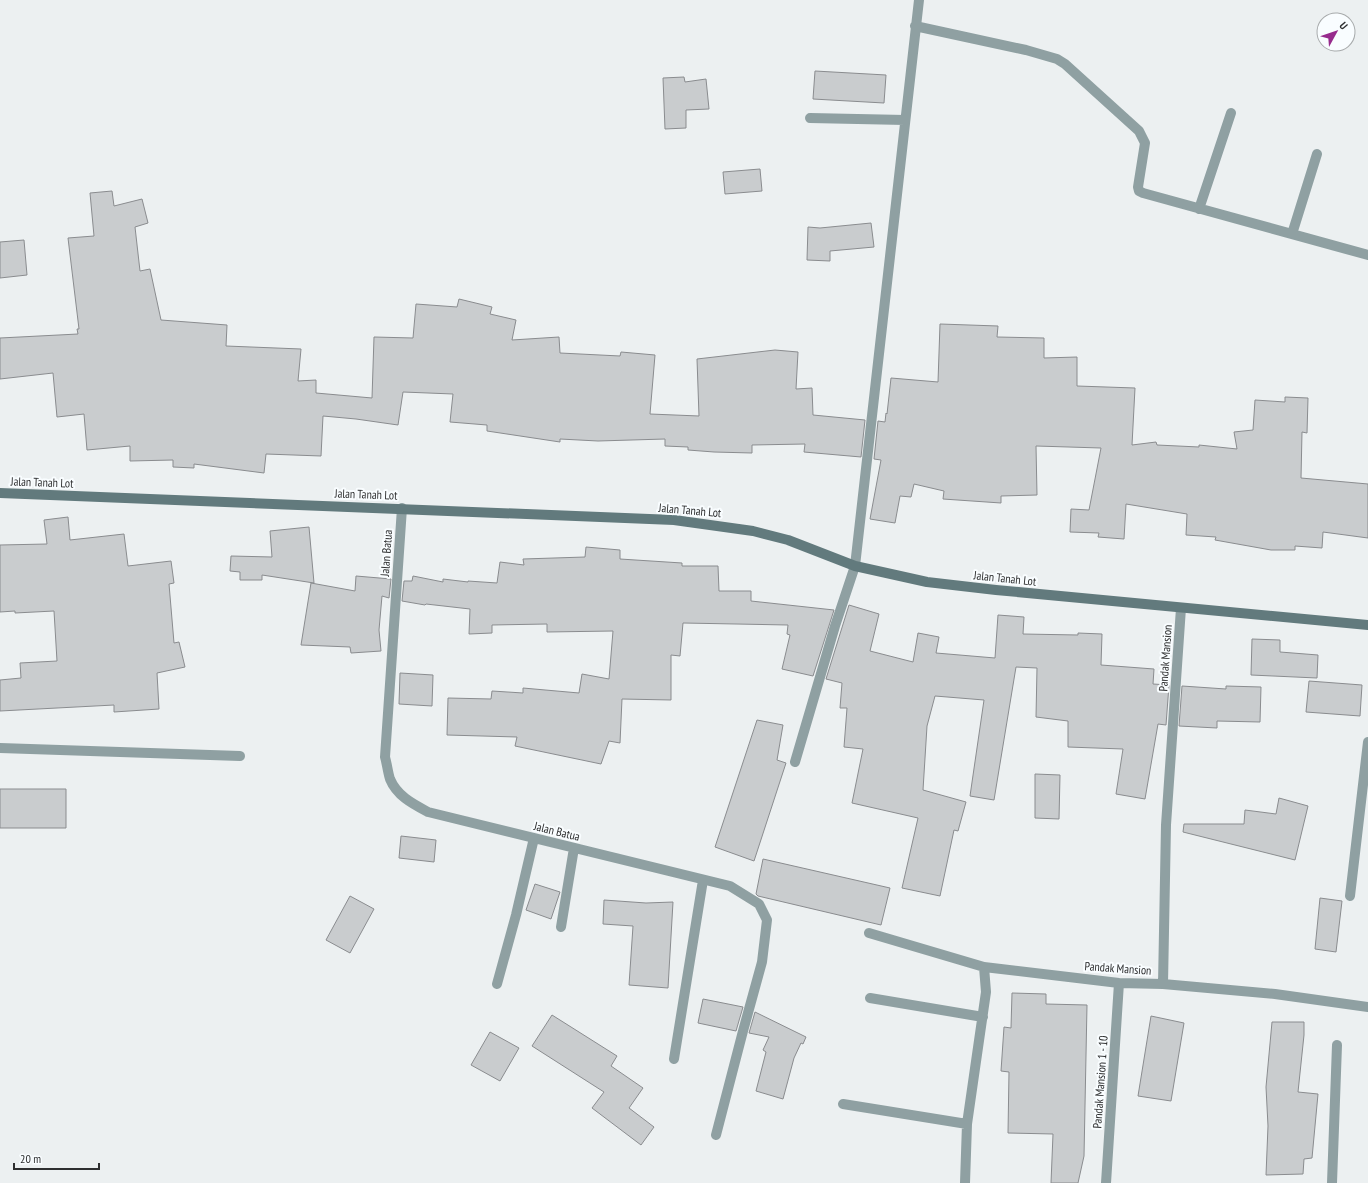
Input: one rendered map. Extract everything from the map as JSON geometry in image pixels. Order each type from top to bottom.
[{"type":"main road","name":"Jalan Tanah Lot","points":[[0,493],[674,520],[753,531],[788,540],[855,566],[927,582],[996,590],[1368,625]]},
{"type":"street","points":[[795,762],[835,626],[855,566],[919,0]]},
{"type":"street","points":[[915,26],[1026,50],[1057,59],[1066,64],[1139,131],[1145,144],[1138,187],[1139,191],[1151,196],[1368,255]]},
{"type":"street","points":[[1199,209],[1231,113]]},
{"type":"street","points":[[810,118],[905,120]]},
{"type":"street","points":[[1292,234],[1317,154]]},
{"type":"street","name":"Jalan Batua","points":[[402,508],[385,757],[390,779],[397,791],[410,803],[428,812],[730,886],[759,904],[767,920],[762,962],[716,1135]]},
{"type":"street","name":"Pandak Mansion","points":[[869,933],[984,967],[1119,983],[1163,984],[1166,824],[1181,608]]},
{"type":"street","points":[[1350,896],[1368,742]]},
{"type":"street","points":[[0,748],[240,756]]},
{"type":"street","points":[[497,984],[516,915],[534,838]]},
{"type":"street","points":[[561,926],[574,848]]},
{"type":"street","points":[[674,1059],[703,880]]},
{"type":"street","points":[[965,1183],[967,1124],[986,992],[984,967]]},
{"type":"street","name":"Pandak Mansion 1 - 10","points":[[1106,1183],[1119,983]]},
{"type":"street","points":[[1163,984],[1275,994],[1368,1007]]},
{"type":"street","points":[[870,998],[982,1017]]},
{"type":"street","points":[[1332,1183],[1337,1045]]},
{"type":"street","points":[[843,1104],[967,1124]]},
{"type":"building","points":[[815,71],[886,75],[884,103],[813,99]]},
{"type":"building","points":[[684,77],[685,82],[706,79],[709,109],[686,110],[686,128],[665,129],[663,78]]},
{"type":"building","points":[[760,169],[762,191],[725,194],[723,172]]},
{"type":"building","points":[[112,191],[114,206],[142,199],[148,223],[135,227],[140,271],[150,269],[161,320],[227,325],[226,346],[301,349],[298,381],[316,380],[316,393],[372,398],[374,337],[413,338],[416,304],[457,307],[459,299],[492,307],[490,314],[516,320],[512,340],[559,337],[560,353],[620,356],[621,352],[655,355],[650,414],[699,416],[697,359],[775,350],[798,352],[796,389],[812,388],[813,415],[865,420],[861,457],[804,452],[805,444],[752,445],[752,453],[688,450],[688,447],[665,446],[665,439],[598,441],[560,439],[560,442],[487,431],[487,425],[450,422],[453,394],[403,392],[398,425],[323,416],[321,456],[266,454],[264,473],[194,464],[194,468],[173,467],[173,460],[130,461],[130,446],[87,450],[84,414],[57,417],[53,373],[0,379],[0,338],[78,334],[77,329],[79,329],[68,238],[94,236],[90,193]]},
{"type":"building","points":[[871,223],[874,247],[830,251],[830,261],[807,260],[808,227],[820,228]]},
{"type":"building","points":[[24,240],[27,275],[0,278],[0,242]]},
{"type":"building","points":[[940,324],[998,326],[997,337],[1044,338],[1044,358],[1077,357],[1077,386],[1135,388],[1132,445],[1156,442],[1157,445],[1199,447],[1199,445],[1237,449],[1234,432],[1253,430],[1255,400],[1285,402],[1285,397],[1308,398],[1307,433],[1302,432],[1301,478],[1368,484],[1368,538],[1323,532],[1322,548],[1295,546],[1295,550],[1271,550],[1215,540],[1216,537],[1186,535],[1187,514],[1126,504],[1124,539],[1098,537],[1099,533],[1070,532],[1071,509],[1089,510],[1101,448],[1036,446],[1037,495],[1001,496],[1001,503],[943,499],[944,491],[914,484],[911,497],[900,496],[895,523],[870,519],[881,460],[874,459],[878,421],[885,422],[891,378],[938,382]]},
{"type":"building","points":[[68,517],[70,540],[124,534],[128,566],[171,561],[174,583],[169,584],[174,643],[179,642],[185,667],[157,673],[159,709],[114,712],[114,705],[0,711],[0,680],[21,678],[20,663],[57,661],[54,611],[15,613],[15,611],[0,612],[0,545],[47,544],[44,520]]},
{"type":"building","points":[[309,527],[314,583],[262,575],[262,580],[240,580],[240,572],[230,571],[231,556],[272,557],[270,531]]},
{"type":"building","points":[[586,547],[620,550],[620,559],[682,563],[682,566],[718,566],[719,591],[751,591],[751,601],[834,610],[813,676],[782,669],[790,635],[787,634],[788,625],[683,623],[680,656],[671,655],[671,700],[622,699],[620,743],[609,741],[601,764],[515,746],[517,737],[447,735],[448,698],[491,699],[492,691],[523,693],[523,688],[579,693],[582,674],[609,679],[613,631],[547,632],[547,624],[492,625],[492,633],[469,634],[470,609],[425,605],[402,601],[404,581],[412,581],[413,576],[443,582],[443,579],[497,583],[500,562],[524,565],[523,559],[585,557]]},
{"type":"building","points":[[356,576],[391,579],[389,598],[382,596],[379,630],[381,651],[351,653],[350,647],[301,645],[311,583],[355,591]]},
{"type":"building","points":[[849,605],[879,614],[870,651],[913,662],[918,633],[939,637],[936,653],[995,658],[998,615],[1024,617],[1023,634],[1102,634],[1101,665],[1154,669],[1153,684],[1169,685],[1166,725],[1158,724],[1145,799],[1116,794],[1123,749],[1068,747],[1068,721],[1036,717],[1037,668],[1016,667],[994,800],[970,796],[984,700],[935,696],[927,726],[923,790],[966,802],[958,831],[954,830],[940,896],[902,888],[918,818],[852,803],[863,749],[844,747],[847,708],[840,708],[842,683],[826,679]]},
{"type":"building","points":[[1252,639],[1280,640],[1280,652],[1318,655],[1317,678],[1251,675]]},
{"type":"building","points":[[400,673],[433,675],[432,706],[399,704]]},
{"type":"building","points":[[1309,681],[1362,685],[1360,716],[1306,712]]},
{"type":"building","points":[[1182,686],[1226,689],[1226,686],[1261,687],[1260,722],[1217,721],[1217,728],[1179,726]]},
{"type":"building","points":[[757,720],[783,725],[777,760],[786,763],[754,861],[715,847]]},
{"type":"building","points":[[1035,774],[1060,775],[1059,819],[1035,818]]},
{"type":"building","points":[[0,789],[66,789],[66,828],[0,828]]},
{"type":"building","points":[[1279,798],[1308,806],[1295,860],[1183,832],[1184,824],[1244,824],[1245,810],[1276,814]]},
{"type":"building","points":[[401,836],[436,840],[434,862],[399,858]]},
{"type":"building","points":[[763,859],[890,888],[881,925],[758,896],[756,894]]},
{"type":"building","points":[[535,884],[560,892],[551,919],[526,910]]},
{"type":"building","points":[[350,896],[374,909],[350,953],[326,940]]},
{"type":"building","points":[[1320,898],[1342,901],[1336,952],[1315,949]]},
{"type":"building","points":[[604,900],[646,903],[673,902],[668,988],[629,985],[633,926],[603,924]]},
{"type":"building","points":[[1012,993],[1046,994],[1046,1004],[1087,1005],[1084,1156],[1078,1183],[1051,1183],[1053,1134],[1008,1133],[1009,1072],[1001,1071],[1004,1027],[1011,1028]]},
{"type":"building","points":[[703,999],[743,1007],[736,1031],[698,1023]]},
{"type":"building","points":[[755,1012],[806,1037],[803,1044],[801,1043],[794,1058],[783,1099],[756,1091],[766,1052],[763,1050],[769,1037],[749,1033]]},
{"type":"building","points":[[552,1015],[617,1056],[611,1066],[643,1088],[629,1108],[654,1127],[641,1145],[592,1108],[604,1092],[532,1046]]},
{"type":"building","points":[[1151,1016],[1184,1023],[1171,1101],[1138,1096]]},
{"type":"building","points":[[1272,1022],[1304,1022],[1298,1092],[1318,1094],[1312,1158],[1304,1159],[1303,1174],[1266,1175],[1268,1126],[1266,1087]]},
{"type":"building","points":[[490,1032],[519,1048],[500,1081],[471,1065]]}]
